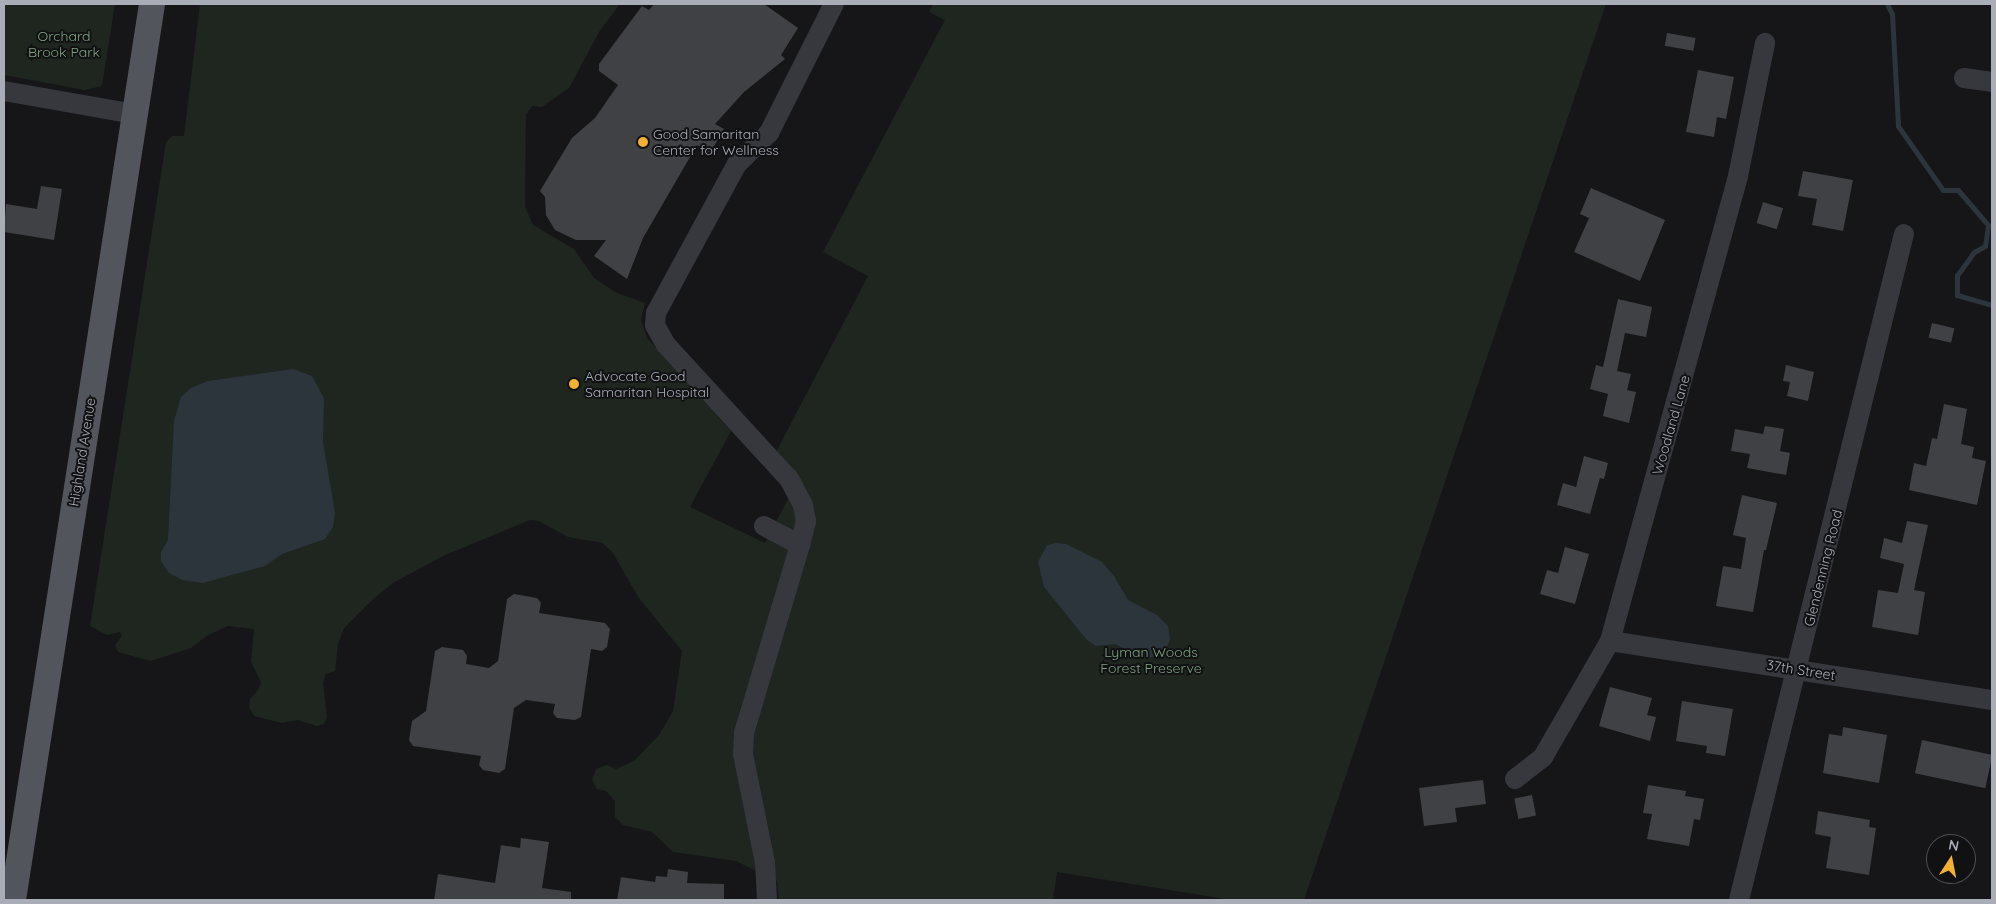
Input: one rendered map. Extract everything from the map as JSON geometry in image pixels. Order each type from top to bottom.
[{"type":"main road","name":"Highland Avenue","points":[[13,900],[152,4]]},
{"type":"street","points":[[766,900],[765,863],[743,754],[744,733],[806,520],[798,493],[788,479],[666,344],[659,334],[655,319],[666,291],[737,164],[769,133],[834,4]]},
{"type":"street","name":"Woodland Lane","points":[[1515,779],[1543,757],[1610,641],[1738,176],[1765,42]]},
{"type":"street","points":[[1964,78],[1992,82]]},
{"type":"street","points":[[4,91],[134,114]]},
{"type":"street","name":"Glendenning Road","points":[[1739,900],[1798,670],[1904,234]]},
{"type":"street","points":[[764,526],[800,545]]},
{"type":"street","name":"37th Street","points":[[1610,641],[1992,700]]},
{"type":"green space","name":"Orchard Brook Park","points":[[4,4],[115,4],[102,86],[85,90],[4,75]]},
{"type":"green space","name":"Lyman Woods Forest Preserve","points":[[200,4],[620,4],[599,32],[569,88],[542,107],[532,106],[526,115],[525,207],[533,225],[574,249],[594,278],[617,293],[645,303],[641,320],[647,338],[731,431],[690,507],[765,543],[799,478],[776,452],[868,276],[823,252],[945,20],[929,12],[933,4],[1606,4],[1304,900],[1232,900],[1057,872],[1053,900],[779,900],[777,881],[736,861],[673,852],[652,832],[623,825],[615,817],[615,801],[606,791],[597,789],[592,780],[596,769],[607,765],[616,769],[634,761],[659,735],[673,711],[682,651],[638,597],[613,553],[603,543],[568,537],[539,521],[530,520],[443,556],[393,583],[372,600],[344,628],[338,644],[335,671],[326,674],[323,683],[327,717],[324,724],[317,726],[298,720],[282,723],[254,716],[249,707],[250,699],[258,690],[261,682],[251,662],[254,629],[228,626],[208,635],[191,648],[151,661],[118,652],[115,645],[122,636],[120,632],[107,635],[90,626],[166,142],[172,136],[184,136]]},
{"type":"shaded area","points":[[293,369],[312,376],[324,398],[323,442],[335,513],[333,527],[325,539],[282,554],[265,566],[203,583],[182,580],[169,573],[161,561],[161,552],[168,540],[174,421],[181,397],[191,388],[208,381]]},
{"type":"shaded area","points":[[1056,543],[1066,544],[1102,562],[1114,576],[1128,600],[1157,615],[1168,626],[1170,640],[1165,651],[1155,657],[1142,658],[1115,644],[1096,646],[1087,640],[1044,587],[1038,562],[1047,545]]},
{"type":"building","name":"Good Samaritan Center for Wellness","points":[[654,4],[764,4],[798,28],[781,55],[785,59],[744,92],[715,124],[724,129],[710,153],[697,145],[643,238],[627,279],[594,256],[606,240],[576,240],[555,230],[546,215],[545,197],[540,191],[572,138],[595,118],[618,85],[599,71],[599,64],[642,6],[649,10]]},
{"type":"building","points":[[1667,33],[1696,38],[1693,51],[1665,46]]},
{"type":"building","points":[[1698,70],[1734,77],[1726,119],[1717,117],[1714,137],[1686,132]]},
{"type":"building","points":[[1803,171],[1853,180],[1843,231],[1812,225],[1817,199],[1798,196]]},
{"type":"building","points":[[41,186],[62,189],[54,240],[4,232],[6,204],[37,209]]},
{"type":"building","points":[[1591,188],[1665,220],[1640,281],[1574,252],[1589,218],[1580,214]]},
{"type":"building","points":[[1763,202],[1783,208],[1777,229],[1757,223]]},
{"type":"building","points":[[1618,299],[1652,307],[1646,337],[1625,333],[1617,371],[1631,374],[1627,390],[1636,392],[1629,423],[1603,416],[1608,394],[1590,389],[1596,365],[1603,367]]},
{"type":"building","points":[[1932,323],[1954,328],[1951,343],[1929,338]]},
{"type":"building","points":[[1786,365],[1814,372],[1808,401],[1787,396],[1790,382],[1783,381]]},
{"type":"building","points":[[1944,404],[1967,409],[1961,444],[1974,447],[1972,458],[1986,461],[1977,505],[1909,490],[1914,463],[1926,466],[1932,438],[1937,439]]},
{"type":"building","points":[[1765,426],[1784,429],[1780,451],[1790,453],[1786,475],[1747,468],[1750,454],[1731,451],[1735,429],[1763,434]]},
{"type":"building","points":[[1584,456],[1608,463],[1604,479],[1600,478],[1590,514],[1557,505],[1563,483],[1576,487]]},
{"type":"building","points":[[1742,495],[1777,503],[1766,550],[1764,550],[1753,612],[1716,606],[1723,566],[1741,569],[1746,538],[1733,535]]},
{"type":"building","points":[[1907,521],[1928,525],[1914,590],[1925,592],[1918,635],[1872,627],[1878,590],[1898,593],[1904,564],[1880,558],[1884,538],[1902,543]]},
{"type":"building","points":[[1565,547],[1589,554],[1575,604],[1540,594],[1547,570],[1558,573]]},
{"type":"building","points":[[514,594],[537,598],[541,603],[539,613],[605,623],[610,629],[607,647],[602,651],[591,649],[581,717],[575,720],[557,718],[553,713],[555,704],[526,700],[514,708],[505,769],[499,773],[483,770],[479,765],[481,756],[413,746],[409,740],[412,721],[426,711],[435,651],[442,647],[463,650],[467,656],[466,664],[489,668],[498,661],[507,599]]},
{"type":"building","points":[[1610,687],[1652,698],[1647,715],[1656,717],[1650,741],[1599,726]]},
{"type":"building","points":[[1682,701],[1733,709],[1725,756],[1706,753],[1707,746],[1676,741]]},
{"type":"building","points":[[1843,727],[1887,735],[1879,783],[1823,773],[1829,734],[1842,736]]},
{"type":"building","points":[[1922,740],[1992,755],[1985,788],[1915,773]]},
{"type":"building","points":[[1483,780],[1486,804],[1455,808],[1457,822],[1424,826],[1419,788]]},
{"type":"building","points":[[1648,785],[1686,791],[1685,796],[1704,799],[1700,820],[1694,819],[1689,846],[1647,839],[1652,814],[1643,813]]},
{"type":"building","points":[[1532,795],[1536,816],[1518,819],[1514,798]]},
{"type":"building","points":[[1818,811],[1870,820],[1869,827],[1876,828],[1869,875],[1826,868],[1831,837],[1815,834]]},
{"type":"building","points":[[521,838],[549,842],[542,888],[571,892],[571,900],[434,900],[438,874],[495,883],[501,845],[520,848]]},
{"type":"building","points":[[668,869],[688,872],[687,883],[724,884],[724,900],[617,900],[621,877],[655,882],[656,876],[667,877]]},
{"type":"waterway","points":[[1887,4],[1892,14],[1898,126],[1943,190],[1958,190],[1988,225],[1985,246],[1974,252],[1957,275],[1957,295],[1992,305]]},
{"type":"place","name":"Good Samaritan Center for Wellness","points":[[643,142]]},
{"type":"place","name":"Advocate Good Samaritan Hospital","points":[[574,384]]}]
